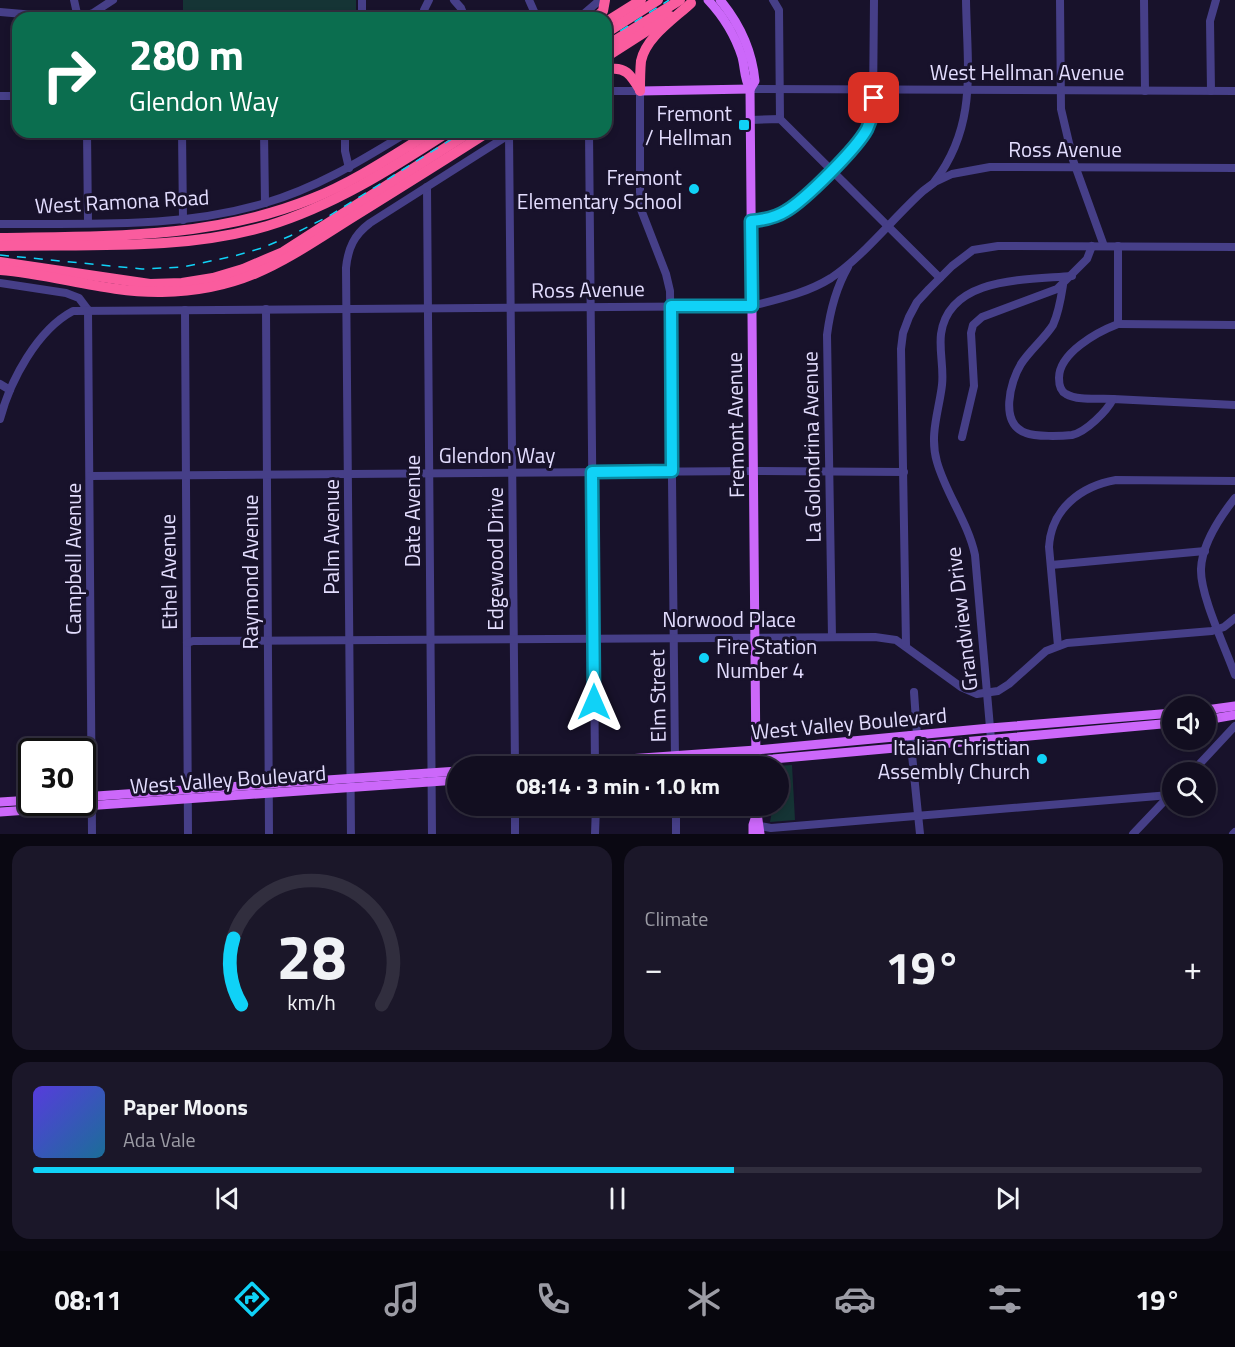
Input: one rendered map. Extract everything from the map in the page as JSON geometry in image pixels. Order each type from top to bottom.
[{"type":"highway","points":[[612,18],[641,0]]},
{"type":"highway","points":[[612,28],[658,0]]},
{"type":"highway","points":[[612,43],[689,1]]},
{"type":"highway","points":[[612,53],[689,1]]},
{"type":"highway","points":[[640,91],[641,60],[647,48],[689,1]]},
{"type":"highway","points":[[612,68],[625,70],[633,77],[640,91]]},
{"type":"highway","points":[[0,238],[177,232],[240,222],[293,206],[357,178],[421,138]]},
{"type":"highway","points":[[0,246],[163,243],[219,236],[270,225],[351,192],[439,138]]},
{"type":"highway","points":[[0,262],[150,284],[182,283],[213,278],[243,269],[283,252],[461,138]]},
{"type":"highway","points":[[0,270],[151,292],[200,290],[238,281],[288,258],[478,138]]},
{"type":"highway","points":[[270,225],[293,206]]},
{"type":"main road","name":"Fremont Avenue","points":[[708,0],[734,36],[743,63],[745,81],[750,89]]},
{"type":"main road","name":"Fremont Avenue","points":[[720,0],[736,22],[748,47],[755,81],[750,89],[750,120],[756,756]]},
{"type":"main road","name":"West Hellman Avenue","points":[[640,91],[750,89]]},
{"type":"main road","points":[[1216,709],[1235,706]]},
{"type":"main road","name":"West Valley Boulevard","points":[[776,756],[914,735],[1162,714]]},
{"type":"main road","points":[[1216,718],[1235,715]]},
{"type":"main road","points":[[1096,730],[1098,724],[1116,723],[1125,717]]},
{"type":"main road","name":"West Valley Boulevard","points":[[789,756],[1162,724]]},
{"type":"main road","name":"West Valley Boulevard","points":[[431,778],[447,774]]},
{"type":"main road","name":"West Valley Boulevard","points":[[96,796],[188,794],[431,778],[447,779]]},
{"type":"main road","name":"West Valley Boulevard","points":[[96,806],[188,794]]},
{"type":"main road","points":[[0,802],[18,801]]},
{"type":"main road","name":"West Valley Boulevard","points":[[0,812],[18,811]]},
{"type":"main road","points":[[753,834],[755,816]]},
{"type":"street","points":[[95,12],[113,0]]},
{"type":"street","points":[[586,12],[600,0]]},
{"type":"street","points":[[773,0],[779,10],[780,119],[940,278]]},
{"type":"street","points":[[751,221],[771,218],[787,210],[831,171],[866,131],[872,115],[874,90],[874,0]]},
{"type":"street","points":[[934,182],[949,161],[961,137],[967,109],[966,0]]},
{"type":"street","points":[[1060,0],[1062,110],[1077,166],[1104,246]]},
{"type":"street","points":[[1144,0],[1145,91]]},
{"type":"street","points":[[1211,91],[1210,21],[1216,0]]},
{"type":"street","name":"West Hellman Avenue","points":[[750,89],[1235,91]]},
{"type":"street","points":[[612,91],[640,91]]},
{"type":"street","name":"Elm Street","points":[[640,91],[640,207],[668,280],[671,306],[675,756]]},
{"type":"street","points":[[750,120],[780,119]]},
{"type":"street","points":[[87,138],[88,223]]},
{"type":"street","points":[[182,138],[183,220]]},
{"type":"street","points":[[264,138],[265,203]]},
{"type":"street","points":[[345,138],[349,168]]},
{"type":"street","name":"West Ramona Road","points":[[0,224],[183,220],[265,203],[304,189],[349,168],[398,138]]},
{"type":"street","points":[[427,187],[503,138]]},
{"type":"street","name":"Edgewood Drive","points":[[511,138],[515,756]]},
{"type":"street","points":[[589,138],[595,756]]},
{"type":"street","name":"Ross Avenue","points":[[0,419],[10,390],[33,350],[56,323],[73,311],[752,306],[775,301],[831,278],[851,262],[934,182],[952,174],[990,167],[1235,168]]},
{"type":"street","name":"Palm Avenue","points":[[351,834],[347,259],[353,240],[361,230],[427,187]]},
{"type":"street","name":"Date Avenue","points":[[427,187],[432,834]]},
{"type":"street","points":[[906,645],[901,349],[903,333],[917,302],[952,266],[973,250],[998,246],[1235,247]]},
{"type":"street","points":[[962,437],[974,386],[970,338],[973,325],[982,317],[1049,293],[1063,285],[1090,254],[1092,246]]},
{"type":"street","points":[[1118,246],[1118,324]]},
{"type":"street","name":"La Golondrina Avenue","points":[[832,637],[827,335],[829,316],[843,276],[851,262]]},
{"type":"street","name":"Grandview Drive","points":[[991,739],[972,542],[940,471],[934,447],[933,434],[942,384],[941,334],[944,323],[957,302],[978,288],[1071,276]]},
{"type":"street","points":[[0,283],[66,293],[79,298],[88,310]]},
{"type":"street","points":[[1063,285],[1055,319],[1046,335],[1023,361],[1015,376],[1010,396],[1012,420],[1026,433],[1073,435],[1079,433],[1107,410],[1113,399]]},
{"type":"street","name":"Raymond Avenue","points":[[266,309],[269,834]]},
{"type":"street","name":"Campbell Avenue","points":[[88,310],[90,476],[88,738]]},
{"type":"street","name":"Ethel Avenue","points":[[185,310],[188,834]]},
{"type":"street","points":[[1235,325],[1118,324],[1107,328],[1074,350],[1062,364],[1058,381],[1060,389],[1076,397],[1235,405]]},
{"type":"street","points":[[0,384],[10,390]]},
{"type":"street","name":"Glendon Way","points":[[90,476],[672,471],[904,472]]},
{"type":"street","points":[[1058,646],[1050,533],[1054,520],[1063,508],[1088,489],[1116,480],[1235,481]]},
{"type":"street","points":[[1235,498],[1218,523],[1201,567],[1202,581],[1235,675]]},
{"type":"street","points":[[1051,565],[1205,552]]},
{"type":"street","points":[[987,693],[998,691],[1009,684],[1046,651],[1058,646],[1078,642],[1212,631],[1235,618]]},
{"type":"street","name":"Norwood Place","points":[[187,643],[268,640],[756,636],[887,638],[906,645],[961,687],[977,694],[987,693]]},
{"type":"street","points":[[914,692],[912,746],[920,834]]},
{"type":"street","points":[[1201,762],[1235,726]]},
{"type":"street","points":[[760,830],[1162,794]]},
{"type":"street","points":[[1134,834],[1162,803]]},
{"type":"street","name":"Campbell Avenue","points":[[92,816],[92,834]]},
{"type":"street","points":[[515,816],[515,834]]},
{"type":"street","points":[[596,816],[596,834]]},
{"type":"street","points":[[676,816],[676,834]]},
{"type":"green space","points":[[183,0],[356,0],[356,12],[183,12]]},
{"type":"green space","points":[[789,765],[792,765],[795,820],[770,822],[771,816],[789,816]]},
{"type":"railway","points":[[612,36],[669,0]]},
{"type":"railway","points":[[0,255],[142,269],[183,267],[234,256],[262,248],[329,216],[453,138]]},
{"type":"place","name":"Fremont / Hellman","points":[[744,125]]},
{"type":"place","name":"Fremont Elementary School","points":[[694,189]]},
{"type":"place","name":"Fire Station Number 4","points":[[704,658]]},
{"type":"place","name":"Italian Christian Assembly Church","points":[[1042,759]]},
{"type":"route","points":[[594,702],[592,472],[672,471],[671,306],[752,306],[751,221],[771,218],[794,206],[831,171],[866,131],[872,115],[874,98]]}]
